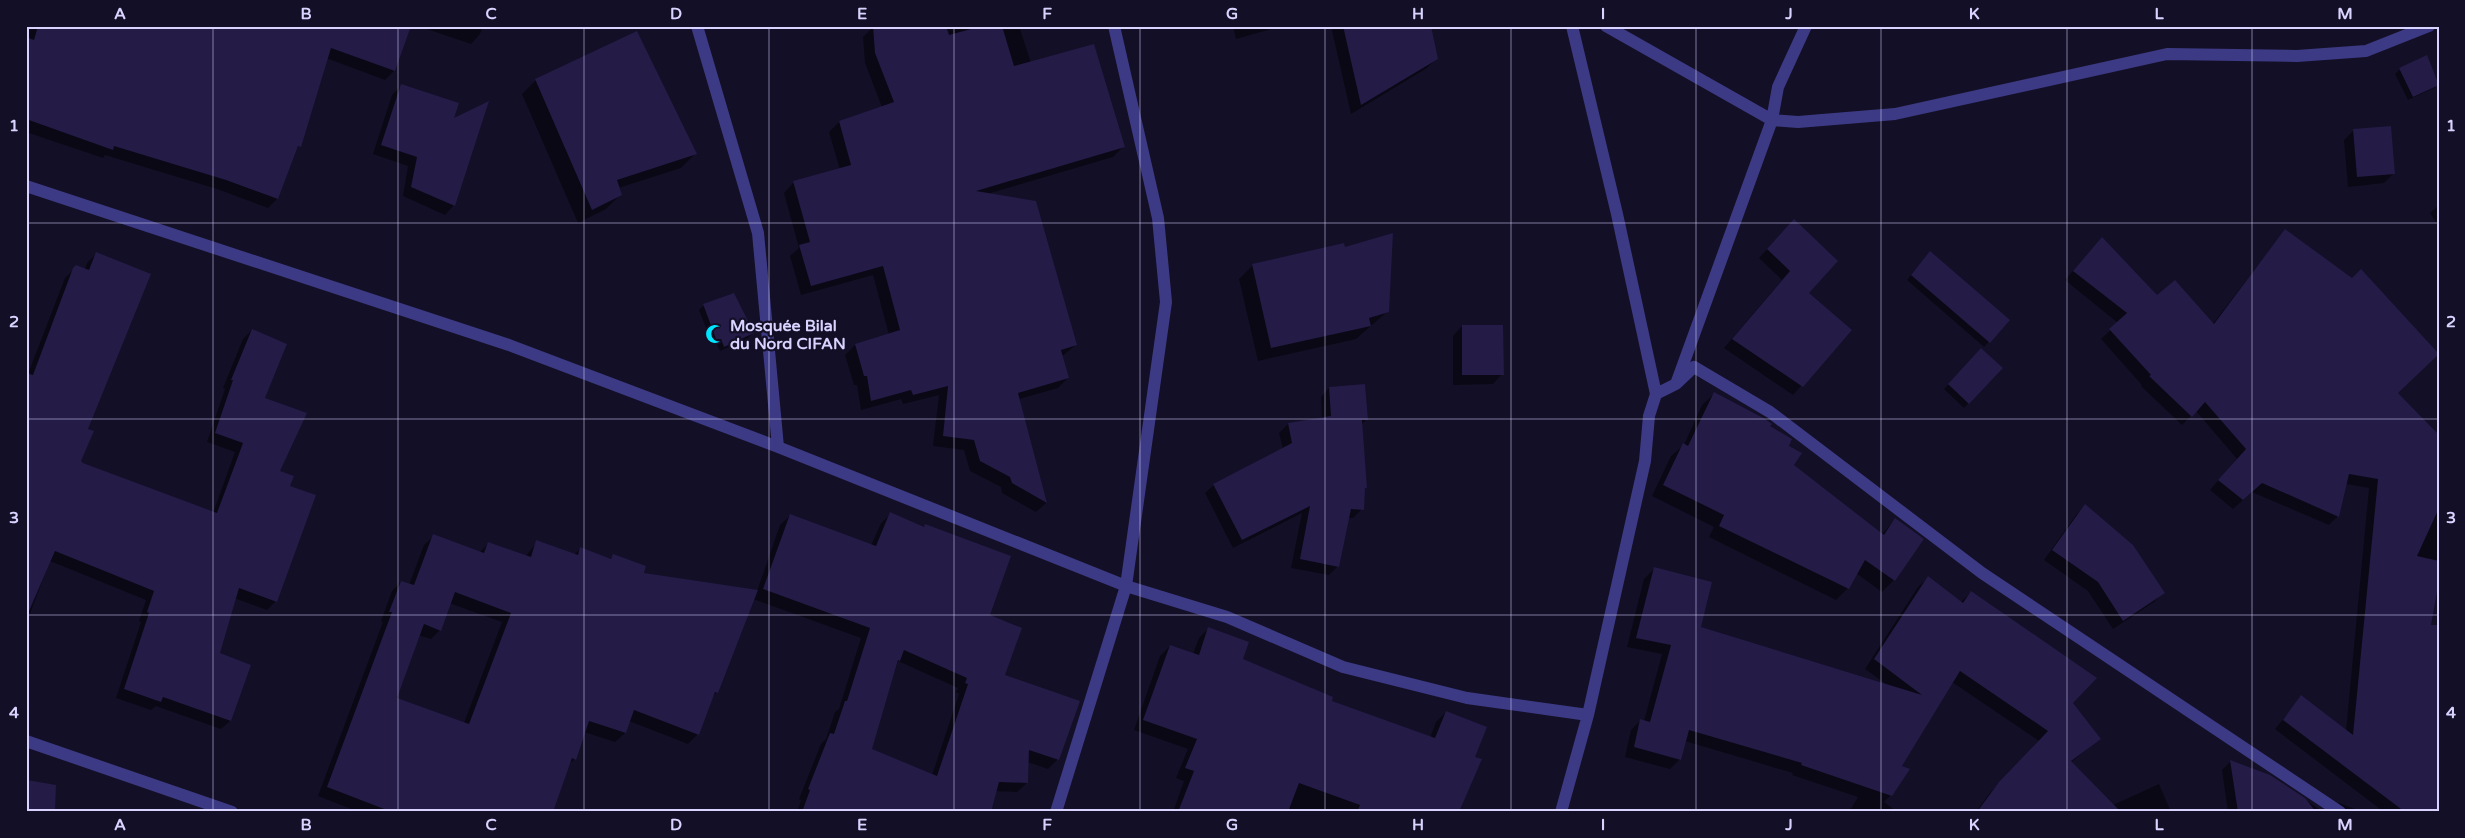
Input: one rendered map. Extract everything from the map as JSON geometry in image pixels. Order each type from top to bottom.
[{"type":"street","points":[[697,26],[758,233],[778,447]]},
{"type":"street","points":[[1056,812],[1126,586],[1166,302],[1158,218],[1114,26]]},
{"type":"street","points":[[1561,812],[1588,715],[1645,461],[1649,416],[1656,394],[1572,26]]},
{"type":"street","points":[[1606,26],[1704,84],[1772,120],[1798,122],[1896,114],[2168,54],[2297,56],[2366,51],[2429,26]]},
{"type":"street","points":[[1676,384],[1772,120],[1778,87],[1806,26]]},
{"type":"street","points":[[26,186],[509,345],[778,447],[1126,586],[1226,618],[1343,667],[1467,698],[1588,715]]},
{"type":"street","points":[[1656,394],[1676,384],[1694,367],[1770,412],[1982,573],[2340,812]]},
{"type":"street","points":[[26,741],[232,812]]},
{"type":"building","points":[[38,26],[411,26],[395,71],[331,48],[301,147],[298,146],[278,199],[226,180],[114,146],[113,150],[26,119],[26,37],[34,40]]},
{"type":"building","points":[[873,26],[946,26],[949,35],[982,26],[1002,26],[1014,66],[1094,44],[1125,147],[976,191],[1036,201],[1077,345],[1061,350],[1069,378],[1018,393],[1047,503],[1012,483],[1010,477],[980,461],[974,440],[943,436],[948,386],[913,395],[911,390],[871,401],[867,376],[864,376],[855,344],[900,330],[883,266],[811,286],[799,245],[810,242],[793,181],[851,165],[839,121],[894,102],[875,53]]},
{"type":"building","points":[[1343,26],[1431,26],[1438,59],[1361,105]]},
{"type":"building","points":[[637,31],[697,154],[617,180],[622,195],[592,210],[535,79]]},
{"type":"building","points":[[2427,55],[2439,85],[2413,97],[2399,68]]},
{"type":"building","points":[[401,84],[459,103],[454,118],[489,101],[455,206],[411,187],[417,157],[381,145]]},
{"type":"building","points":[[2391,126],[2395,174],[2357,177],[2353,129]]},
{"type":"building","points":[[1794,219],[1838,261],[1809,293],[1852,330],[1803,387],[1732,339],[1790,271],[1767,249]]},
{"type":"building","points":[[2285,229],[2352,278],[2361,269],[2439,354],[2398,393],[2439,435],[2439,508],[2417,556],[2439,561],[2439,581],[2431,625],[2439,625],[2439,812],[2405,812],[2283,720],[2301,695],[2353,735],[2378,479],[2349,474],[2339,517],[2262,483],[2243,500],[2218,480],[2246,449],[2205,402],[2192,417],[2149,376],[2151,375],[2109,329],[2127,313],[2073,271],[2102,237],[2157,295],[2175,280],[2214,324]]},
{"type":"building","points":[[1393,233],[1389,312],[1369,318],[1371,326],[1271,348],[1252,264],[1344,243],[1345,247]]},
{"type":"building","points":[[1930,251],[2010,320],[1990,343],[1911,275]]},
{"type":"building","points":[[96,252],[151,274],[88,429],[94,431],[81,461],[83,463],[217,513],[243,443],[215,433],[233,380],[231,380],[252,329],[287,344],[265,398],[307,413],[280,471],[294,476],[290,486],[316,495],[277,602],[239,588],[220,653],[251,665],[231,721],[163,697],[161,702],[124,689],[149,613],[147,612],[154,591],[55,551],[26,618],[26,373],[33,375],[73,268],[76,265],[89,270]]},
{"type":"building","points":[[734,293],[754,333],[724,347],[721,339],[716,339],[703,304]]},
{"type":"building","points":[[1462,325],[1503,325],[1504,375],[1462,375]]},
{"type":"building","points":[[1981,348],[2003,368],[1969,404],[1948,384]]},
{"type":"building","points":[[1365,384],[1368,420],[1362,420],[1367,488],[1365,488],[1364,510],[1351,509],[1339,567],[1300,559],[1310,506],[1242,540],[1213,484],[1292,443],[1288,423],[1331,416],[1329,387]]},
{"type":"building","points":[[1714,392],[1765,419],[1772,424],[1770,426],[1792,439],[1789,446],[1802,453],[1794,465],[1884,535],[1895,518],[1924,539],[1895,581],[1865,560],[1849,589],[1719,526],[1724,515],[1663,485],[1683,443],[1688,446]]},
{"type":"building","points":[[2085,504],[2133,545],[2165,593],[2123,621],[2098,582],[2052,550]]},
{"type":"building","points":[[890,512],[924,527],[925,524],[1011,556],[990,615],[1022,628],[1005,675],[1080,701],[1059,760],[1029,750],[1028,783],[999,782],[991,812],[802,812],[810,790],[808,789],[830,733],[834,734],[845,701],[847,701],[870,628],[763,589],[790,514],[876,546]],"holes":[[[904,650],[967,678],[965,683],[968,684],[937,776],[872,749],[898,660],[900,661]]]},
{"type":"building","points":[[433,534],[484,553],[488,542],[531,557],[536,540],[578,555],[580,547],[611,559],[613,554],[646,566],[644,573],[758,590],[718,693],[715,692],[699,735],[634,710],[626,733],[589,721],[576,760],[572,758],[553,812],[392,812],[327,787],[392,612],[389,612],[401,581],[414,585]],"holes":[[[455,592],[511,613],[469,724],[397,698],[424,624],[441,631]]]},
{"type":"building","points":[[1654,567],[1712,582],[1701,627],[1922,695],[1874,659],[1928,576],[1963,603],[1971,591],[2097,678],[2073,703],[2101,739],[2071,761],[2121,812],[1977,812],[1999,782],[2048,731],[1960,671],[1902,766],[1910,769],[1892,796],[1801,765],[1802,763],[1689,730],[1681,760],[1634,747],[1640,719],[1650,722],[1671,645],[1636,638]]},
{"type":"building","points":[[1208,627],[1249,642],[1243,659],[1333,697],[1332,701],[1435,738],[1446,711],[1487,727],[1475,757],[1482,759],[1459,812],[1357,812],[1360,805],[1299,783],[1288,812],[1178,812],[1194,771],[1185,768],[1197,739],[1143,720],[1170,645],[1199,655]]},
{"type":"building","points":[[2230,760],[2270,775],[2305,798],[2316,812],[2238,812]]},
{"type":"building","points":[[27,780],[56,785],[55,812],[26,812]]},
{"type":"place","name":"Mosquée Bilal du Nord CIFAN","points":[[715,334]]}]
